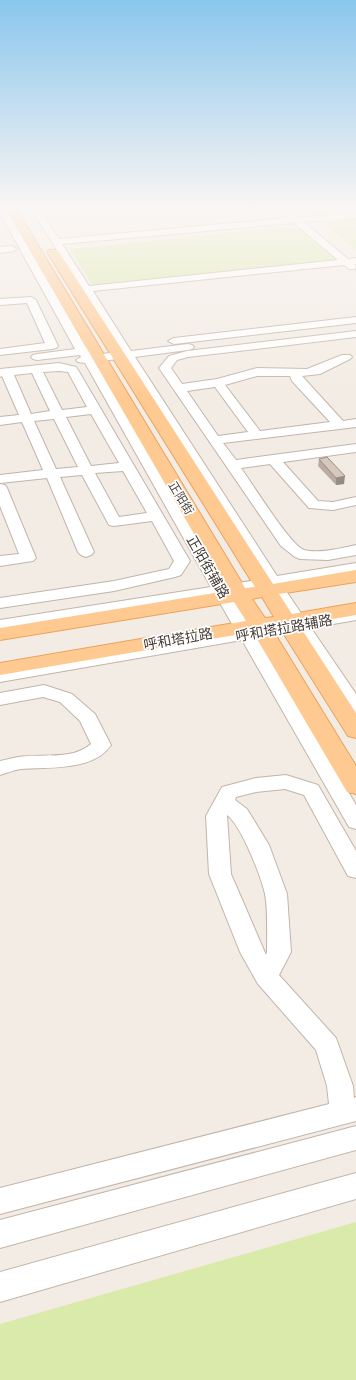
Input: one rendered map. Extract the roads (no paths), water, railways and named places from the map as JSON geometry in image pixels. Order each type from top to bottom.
[{"type":"main road","name":"正阳街","points":[[45,271],[91,355],[230,593],[356,786]]},
{"type":"main road","points":[[69,271],[294,623],[356,731]]},
{"type":"main road","points":[[0,634],[269,586],[356,576]]},
{"type":"main road","name":"呼和塔拉路","points":[[0,669],[253,630],[294,623],[356,609]]},
{"type":"street","points":[[41,271],[91,355]]},
{"type":"street","points":[[72,271],[81,289],[257,271]]},
{"type":"street","points":[[0,302],[31,300],[52,346],[0,352]]},
{"type":"street","points":[[2,369],[91,355],[356,320]]},
{"type":"street","points":[[356,328],[323,335],[234,349],[187,354],[173,358],[165,368],[286,543],[300,554],[328,555],[356,550]]},
{"type":"street","points":[[120,351],[323,335],[356,334]]},
{"type":"street","points":[[323,335],[342,355],[351,358]]},
{"type":"street","points":[[234,349],[257,372]]},
{"type":"street","points":[[178,388],[218,383],[257,372],[295,373],[316,371],[351,358]]},
{"type":"street","points":[[0,603],[114,586],[175,572],[182,561],[72,370],[59,367],[2,369]]},
{"type":"street","points":[[2,369],[27,418],[86,552]]},
{"type":"street","points":[[36,369],[58,415],[114,522],[156,516]]},
{"type":"street","points":[[295,373],[296,378],[340,425]]},
{"type":"street","points":[[218,383],[256,434]]},
{"type":"street","points":[[0,421],[95,410]]},
{"type":"street","points":[[215,440],[356,423]]},
{"type":"street","points":[[295,430],[315,454]]},
{"type":"street","points":[[232,465],[356,448]]},
{"type":"street","points":[[273,459],[314,505],[332,506],[356,501]]},
{"type":"street","points":[[0,479],[128,466]]},
{"type":"street","points":[[0,488],[28,558],[0,561]]},
{"type":"street","points":[[269,586],[356,568]]},
{"type":"street","points":[[0,625],[230,593]]},
{"type":"street","name":"呼和塔拉路辅路","points":[[294,623],[356,616]]},
{"type":"street","points":[[294,623],[356,708]]},
{"type":"street","points":[[253,630],[356,822]]},
{"type":"street","name":"呼和塔拉路辅路","points":[[0,677],[253,630]]},
{"type":"street","points":[[0,699],[44,691],[66,698],[88,718],[101,745],[91,754],[65,761],[19,763],[0,768]]},
{"type":"street","points":[[0,1201],[350,1110],[340,1086],[327,1045],[266,977],[252,952],[220,874],[216,816],[229,792],[256,785],[286,782],[311,790],[356,870]]},
{"type":"street","points":[[223,802],[240,814],[258,845],[276,894],[278,952],[266,977]]},
{"type":"street","points":[[0,1234],[356,1138]]},
{"type":"street","points":[[222,1144],[232,1172]]},
{"type":"street","points":[[0,1287],[356,1186]]}]
